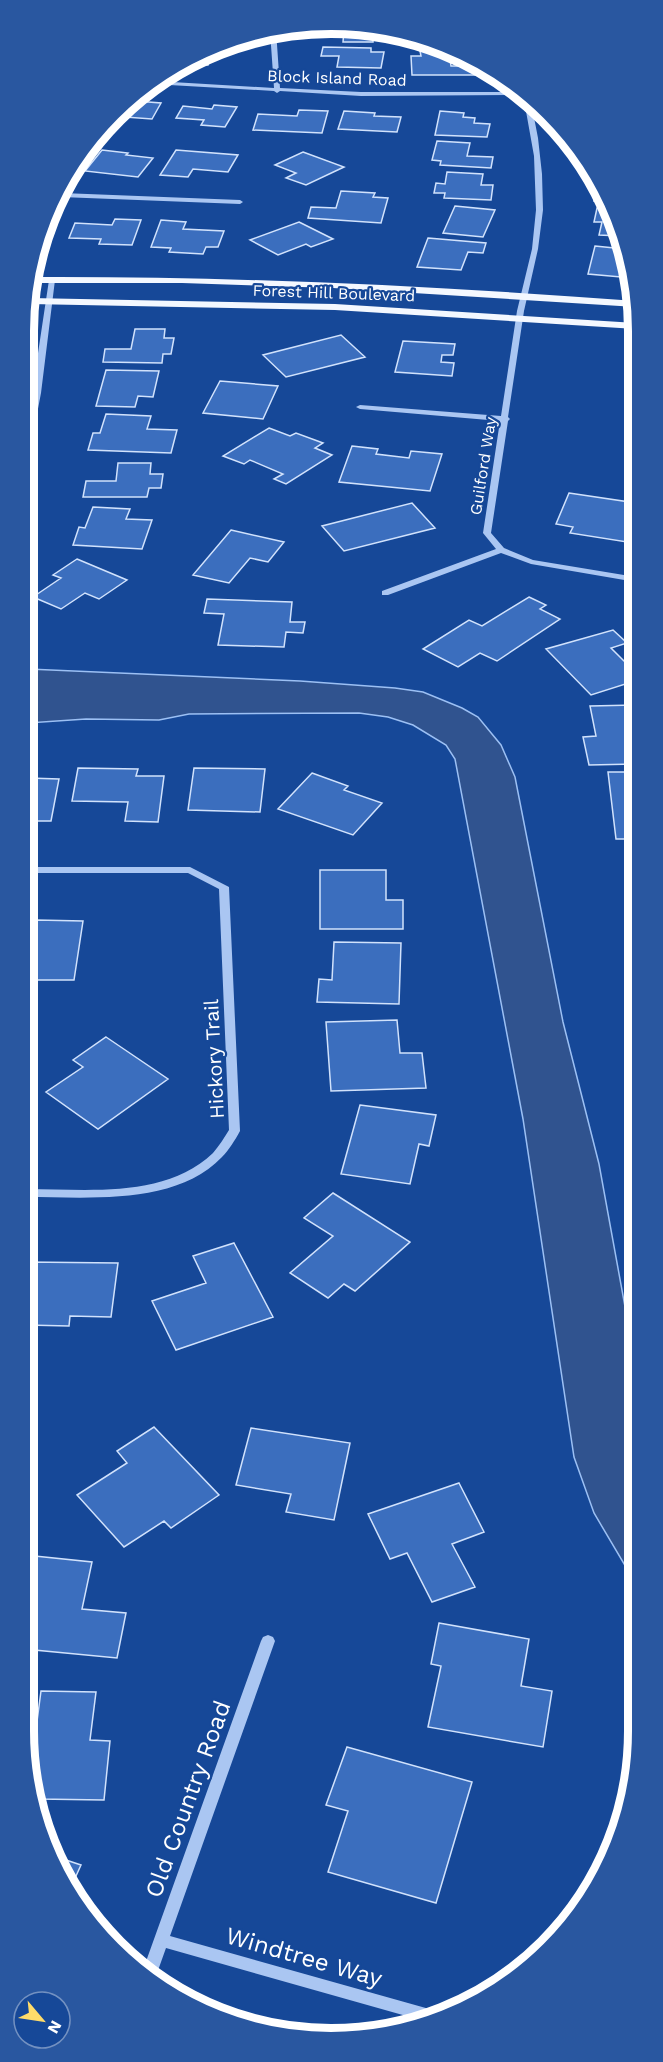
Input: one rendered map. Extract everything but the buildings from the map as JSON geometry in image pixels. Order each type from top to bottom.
[{"type":"main road","name":"Forest Hill Boulevard","points":[[39,280],[345,286],[524,295],[627,303]]},
{"type":"main road","name":"Forest Hill Boulevard","points":[[36,302],[324,307],[628,325]]},
{"type":"street","points":[[274,40],[277,91]]},
{"type":"street","name":"Block Island Road","points":[[168,84],[277,91],[509,94]]},
{"type":"street","name":"Guilford Way","points":[[501,550],[487,533],[506,419],[519,317],[540,213],[541,175],[537,139],[530,110]]},
{"type":"street","points":[[68,195],[240,201]]},
{"type":"street","points":[[34,387],[52,280]]},
{"type":"street","points":[[360,407],[506,419]]},
{"type":"street","points":[[384,593],[501,550],[531,562],[628,579]]},
{"type":"street","name":"Hickory Trail","points":[[34,870],[190,870],[224,887],[235,1131],[225,1149],[209,1164],[189,1177],[165,1186],[138,1191],[34,1193]]},
{"type":"street","name":"Old Country Road","points":[[152,1967],[268,1641]]},
{"type":"street","name":"Windtree Way","points":[[161,1940],[422,2013]]},
{"type":"water","points":[[34,669],[300,681],[423,692],[478,717],[501,745],[515,777],[563,1022],[599,1164],[628,1323],[628,1571],[594,1513],[574,1457],[523,1119],[455,759],[446,745],[413,725],[388,717],[359,713],[189,714],[159,720],[86,719],[34,723]]}]
